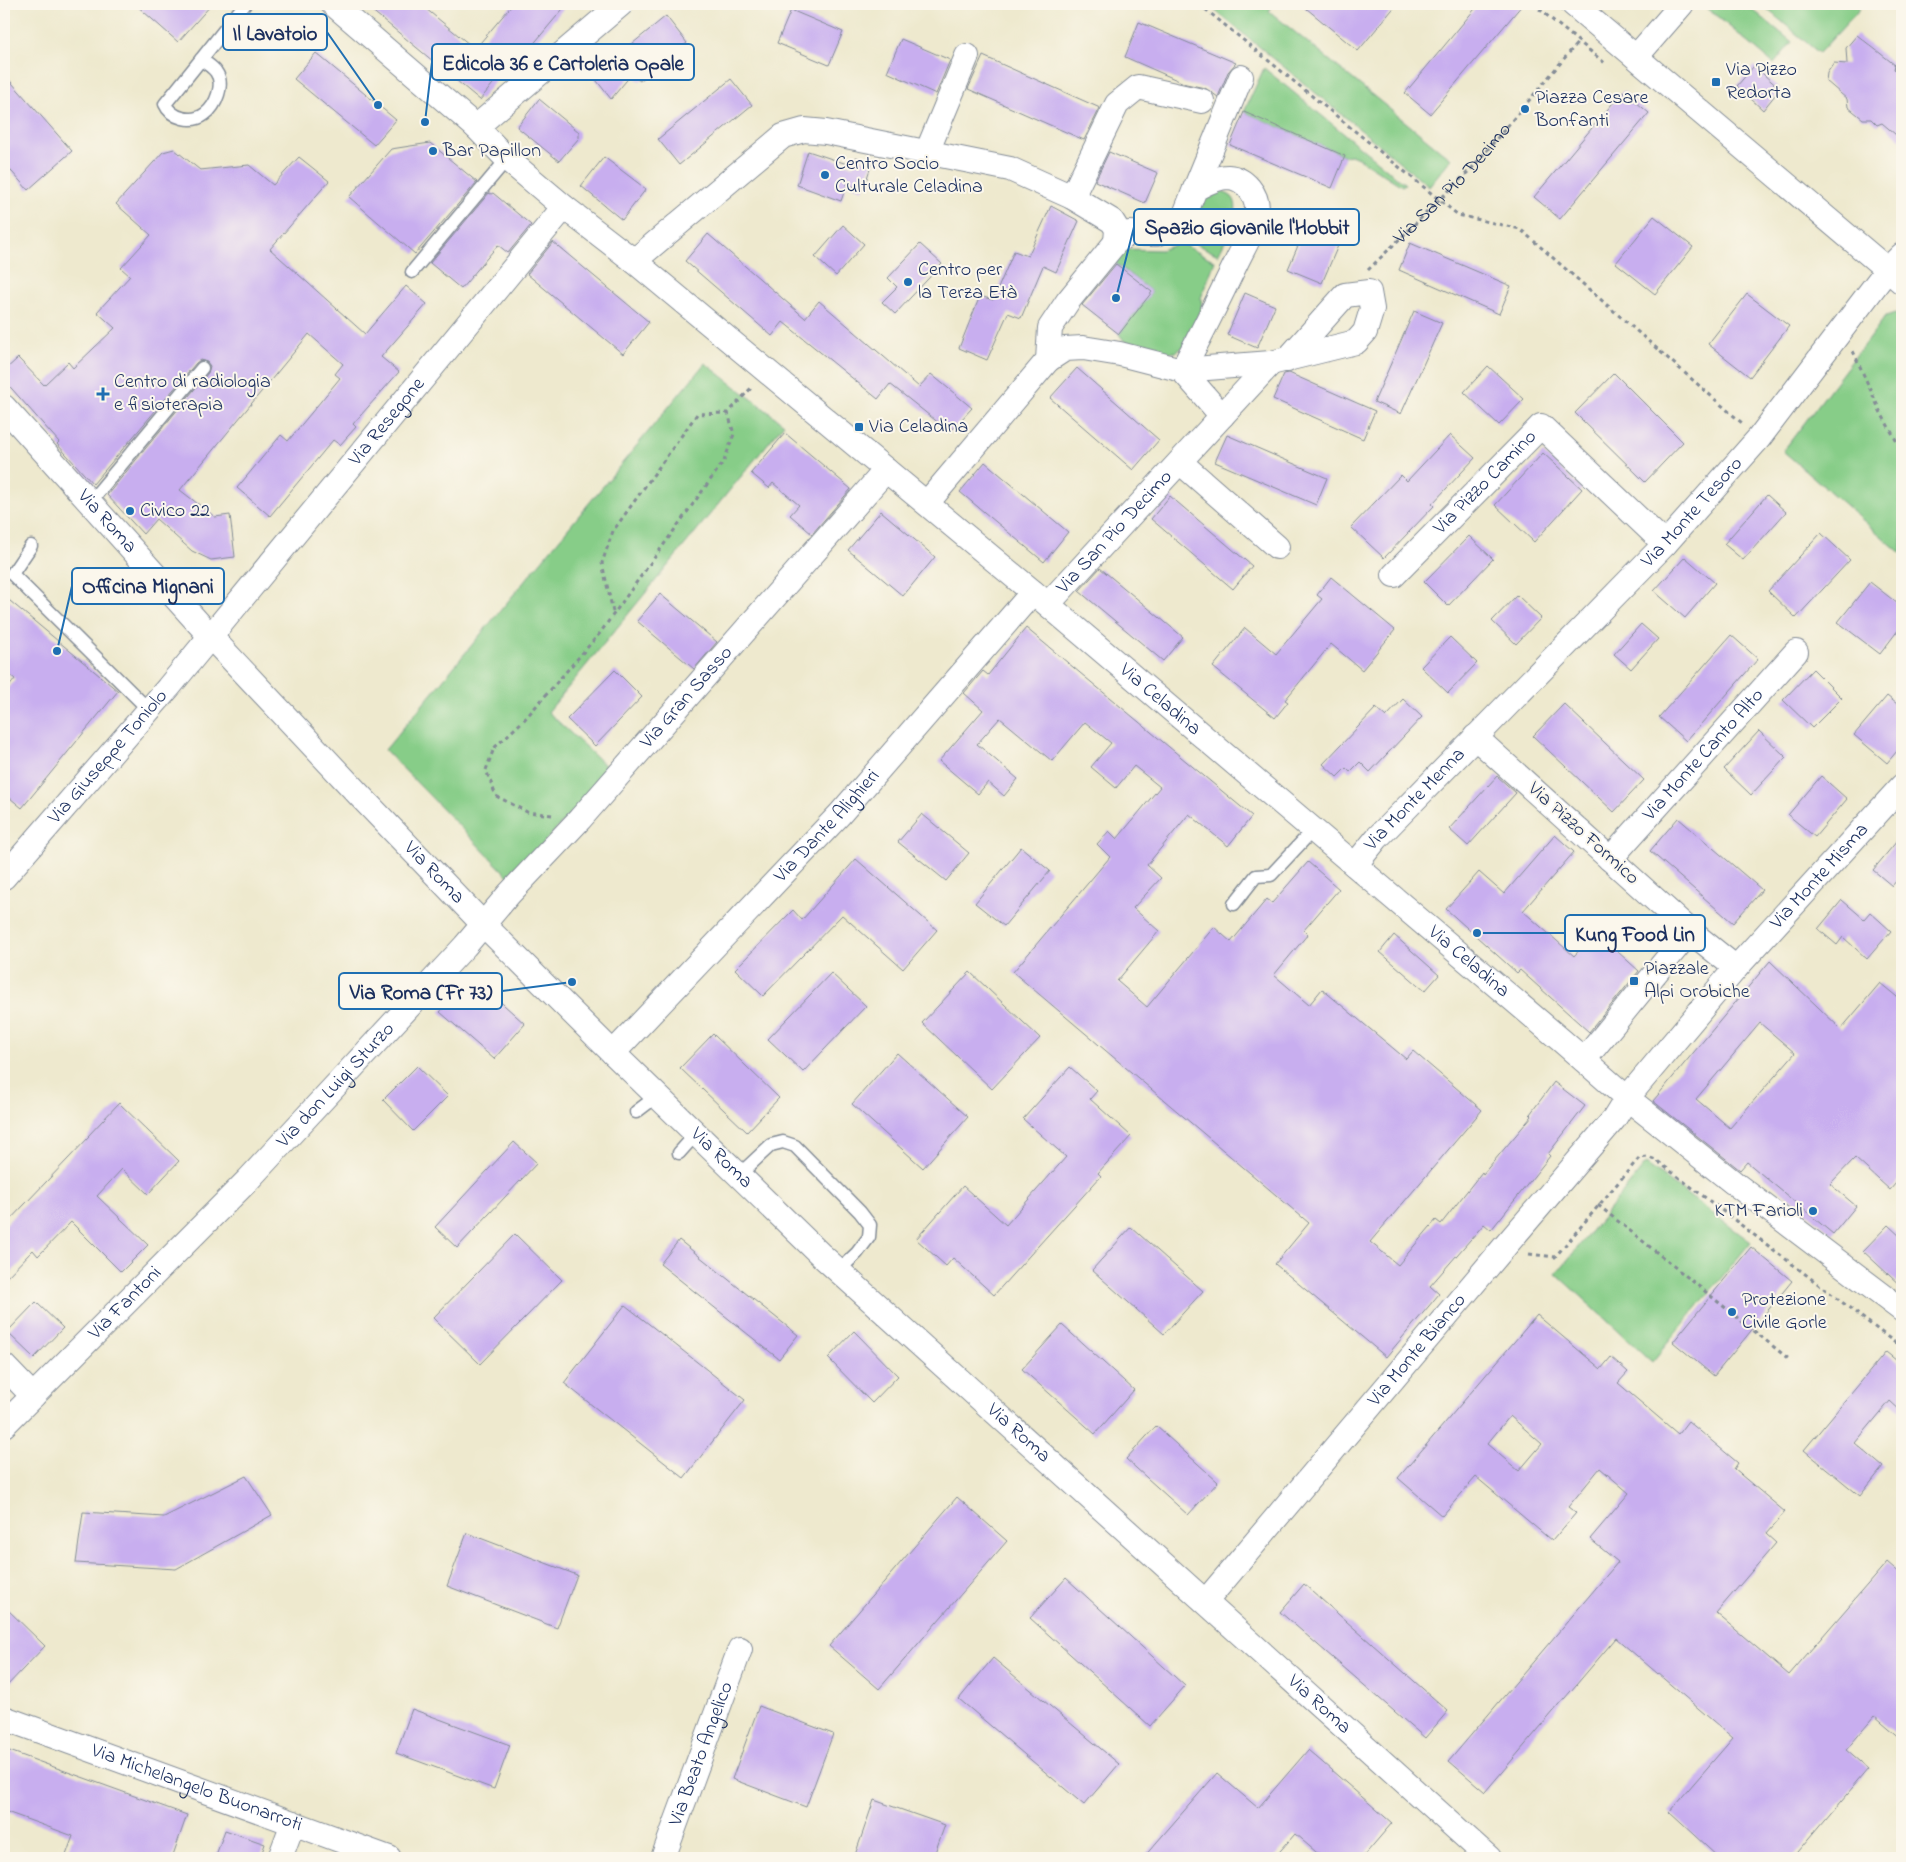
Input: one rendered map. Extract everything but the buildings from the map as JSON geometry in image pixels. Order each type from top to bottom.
[{"type":"street","name":"Via Celadina","points":[[333,4],[476,127],[507,159],[634,261],[927,503],[1627,1098],[1734,1183],[1902,1310]]},
{"type":"street","points":[[476,127],[621,4]]},
{"type":"street","points":[[1573,4],[1897,269]]},
{"type":"street","points":[[1636,57],[1682,4]]},
{"type":"street","points":[[927,152],[967,56]]},
{"type":"street","points":[[1048,360],[1050,328],[1068,301],[1116,242],[1129,234],[1156,234],[1184,217],[1242,77]]},
{"type":"street","points":[[1072,197],[1117,104],[1138,87],[1202,101]]},
{"type":"street","points":[[634,261],[783,136],[804,130],[826,132],[1010,170],[1072,197],[1112,220],[1117,229],[1116,242]]},
{"type":"street","points":[[1182,370],[1202,335],[1250,234],[1257,213],[1256,200],[1243,182],[1228,177],[1216,179],[1196,189]]},
{"type":"street","name":"Via Resegone","points":[[210,636],[564,206]]},
{"type":"street","name":"Via Monte Tesoro","points":[[1475,737],[1665,544],[1759,438],[1840,332],[1897,269]]},
{"type":"street","points":[[927,503],[1048,360],[1065,349],[1083,348],[1120,354],[1182,370],[1279,362],[1356,342],[1365,332],[1372,309],[1369,292],[1345,295]]},
{"type":"street","name":"Via San Pio Decimo","points":[[1040,598],[1180,462],[1222,416],[1345,295]]},
{"type":"street","points":[[1182,370],[1222,416]]},
{"type":"street","name":"Via Roma","points":[[4,407],[210,636],[484,924],[657,1096],[838,1271],[1489,1858]]},
{"type":"street","name":"Via Pizzo Camino","points":[[1394,575],[1541,426],[1665,544]]},
{"type":"street","name":"Via San Pio Decimo","points":[[1180,462],[1277,546]]},
{"type":"street","name":"Via Gran Sasso","points":[[484,924],[508,894],[580,819],[886,470]]},
{"type":"street","name":"Via Dante Alighieri","points":[[614,1053],[840,814],[1040,598]]},
{"type":"street","name":"Via Giuseppe Toniolo","points":[[4,878],[149,710],[210,636]]},
{"type":"street","name":"Via Monte Canto Alto","points":[[1610,859],[1796,652]]},
{"type":"street","name":"Via Pizzo Formico","points":[[1475,737],[1690,931],[1736,968]]},
{"type":"street","name":"Via Monte Menna","points":[[1355,865],[1377,838],[1475,737]]},
{"type":"street","name":"Via Monte Misma","points":[[1627,1098],[1736,968],[1902,786]]},
{"type":"street","name":"Via don Luigi Sturzo","points":[[248,1180],[484,924]]},
{"type":"street","points":[[1584,1060],[1690,931]]},
{"type":"street","name":"Via Monte Bianco","points":[[1206,1601],[1614,1119],[1627,1098]]},
{"type":"street","name":"Via Fantoni","points":[[4,1425],[248,1180]]},
{"type":"street","points":[[4,1366],[33,1396]]},
{"type":"street","name":"Via Beato Angelico","points":[[663,1858],[740,1649]]},
{"type":"street","name":"Via Michelangelo Buonarroti","points":[[4,1718],[390,1858]]},
{"type":"street","points":[[280,1858],[293,1824]]},
{"type":"lane","points":[[201,59],[216,72],[221,83],[217,96],[206,114],[195,120],[180,118],[168,111],[165,104],[201,59],[245,4]]},
{"type":"lane","points":[[412,272],[507,159]]},
{"type":"lane","points":[[90,502],[202,368]]},
{"type":"lane","points":[[31,546],[12,574],[149,710]]},
{"type":"lane","points":[[1234,904],[1256,876],[1271,875],[1313,830]]},
{"type":"lane","points":[[636,1112],[657,1096]]},
{"type":"lane","points":[[679,1153],[696,1134]]},
{"type":"lane","points":[[739,1175],[770,1145],[783,1142],[795,1146],[860,1212],[870,1225],[869,1237],[857,1253],[838,1271]]},
{"type":"path","points":[[1199,4],[1458,215],[1520,229],[1759,438]]},
{"type":"path","points":[[1421,4],[1426,8]]},
{"type":"path","name":"Via San Pio Decimo","points":[[1345,295],[1376,261],[1472,168],[1595,23]]},
{"type":"path","points":[[1840,332],[1856,354],[1880,411],[1902,451]]},
{"type":"path","points":[[613,613],[602,563],[613,530],[697,414],[728,413],[768,371]]},
{"type":"path","points":[[580,819],[527,812],[496,796],[486,770],[494,748],[524,720],[600,633],[724,461],[734,434],[728,413]]},
{"type":"path","points":[[1501,1251],[1555,1258],[1598,1204],[1639,1158],[1647,1157],[1656,1160],[1902,1348]]},
{"type":"path","points":[[1598,1204],[1790,1360]]},
{"type":"green space","points":[[1207,4],[1274,4],[1269,11],[1451,159],[1429,186]]},
{"type":"green space","points":[[1708,4],[1746,4],[1792,42],[1774,64],[1706,7]]},
{"type":"green space","points":[[1761,4],[1855,4],[1860,9],[1819,53]]},
{"type":"green space","points":[[1264,68],[1405,184],[1402,186],[1358,158],[1351,155],[1345,156],[1244,112]]},
{"type":"green space","points":[[1218,191],[1232,197],[1236,209],[1232,226],[1218,255],[1185,238],[1198,223],[1193,218],[1205,192]]},
{"type":"green space","points":[[1180,243],[1215,261],[1201,298],[1202,308],[1184,347],[1175,352],[1166,353],[1125,342],[1119,334],[1152,292],[1114,262],[1125,249],[1161,250]]},
{"type":"green space","points":[[1895,313],[1902,315],[1902,554],[1783,451],[1886,316]]},
{"type":"green space","points":[[705,363],[784,424],[548,712],[610,770],[511,879],[385,750]]},
{"type":"green space","points":[[1646,1164],[1751,1242],[1652,1362],[1556,1274]]},
{"type":"place","name":"Via Pizzo Redorta","points":[[1716,82]]},
{"type":"place","name":"Il Lavatoio","points":[[378,105]]},
{"type":"place","name":"Piazza Cesare Bonfanti","points":[[1525,109]]},
{"type":"place","name":"Edicola 36 e Cartoleria Opale","points":[[425,122]]},
{"type":"place","name":"Bar Papillon","points":[[433,151]]},
{"type":"place","name":"Centro Socio Culturale Celadina","points":[[825,175]]},
{"type":"place","name":"Centro per la Terza Età","points":[[908,282]]},
{"type":"place","name":"Spazio Giovanile l'Hobbit","points":[[1116,298]]},
{"type":"place","name":"Centro di radiologia e fisioterapia","points":[[103,394]]},
{"type":"place","name":"Via Celadina","points":[[859,427]]},
{"type":"place","name":"Civico 22","points":[[130,511]]},
{"type":"place","name":"Officina Mignani","points":[[57,651]]},
{"type":"place","name":"Kung Food Lin","points":[[1477,933]]},
{"type":"place","name":"Piazzale Alpi Orobiche","points":[[1634,981]]},
{"type":"place","name":"Via Roma (Fr 73)","points":[[572,982]]},
{"type":"place","name":"KTM Farioli","points":[[1813,1211]]},
{"type":"place","name":"Protezione Civile Gorle","points":[[1732,1312]]}]
